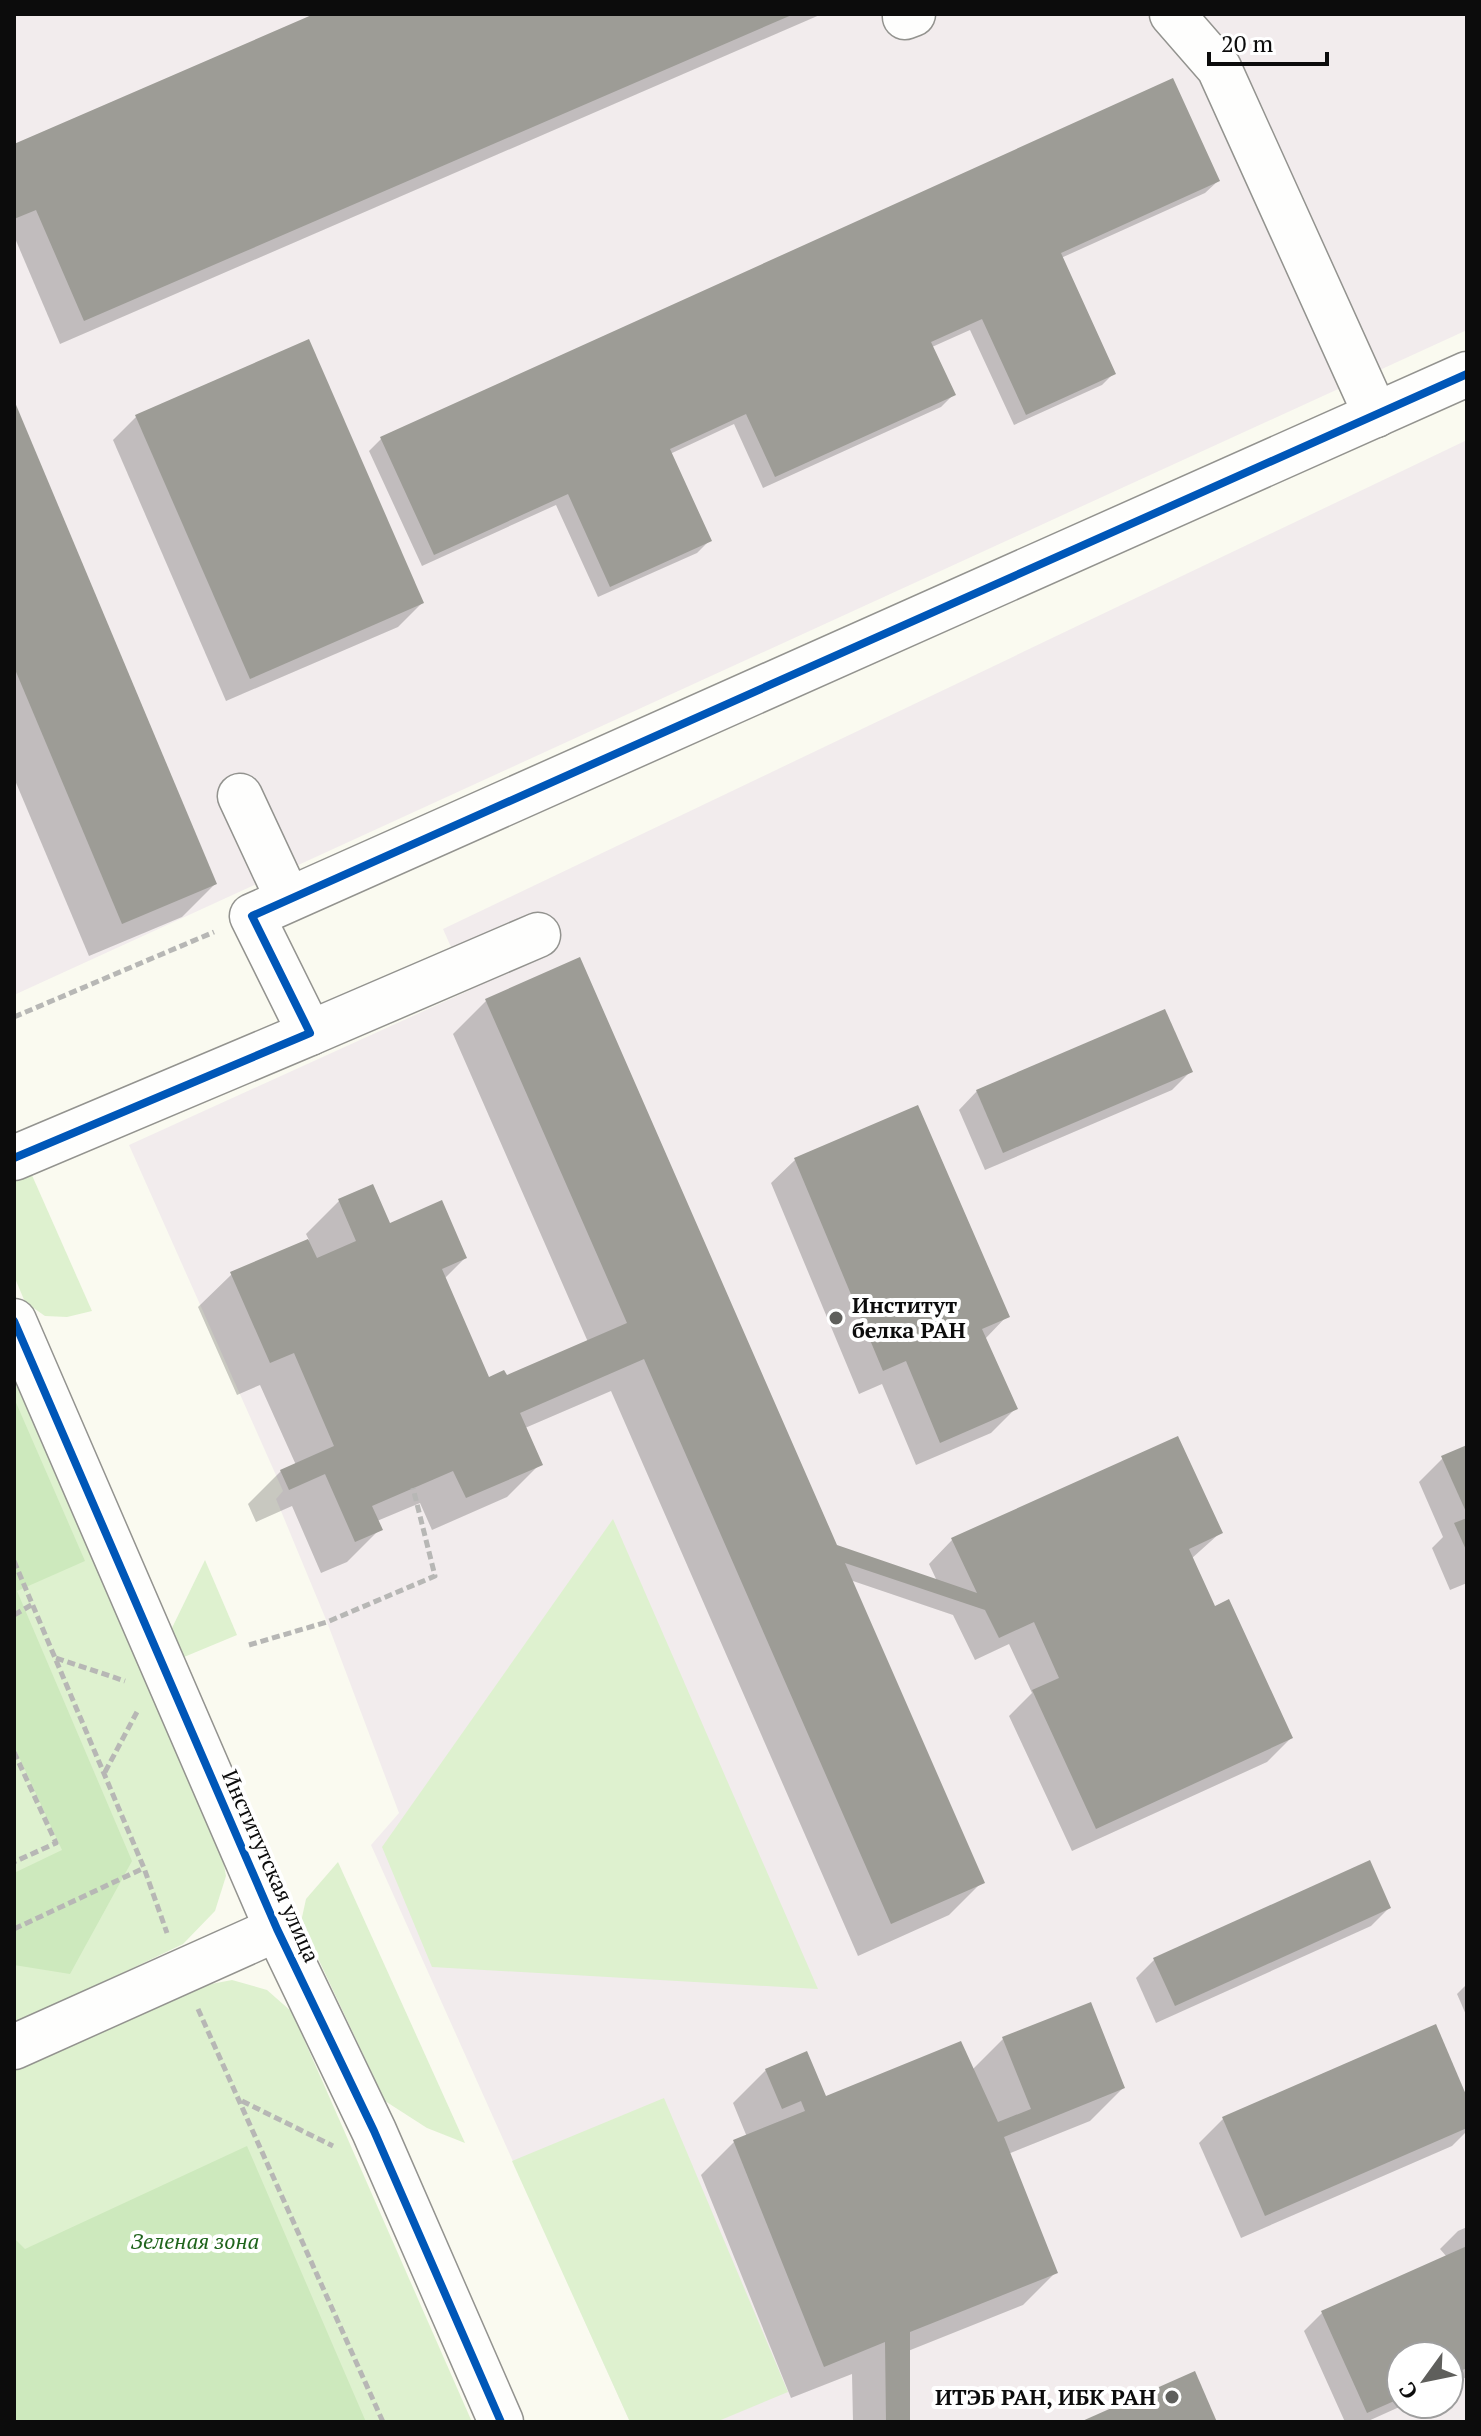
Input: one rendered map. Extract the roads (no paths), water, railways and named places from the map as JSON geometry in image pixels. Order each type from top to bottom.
[{"type":"street","points":[[1172,14],[1219,68],[1376,415]]},
{"type":"street","points":[[270,907],[1467,374]]},
{"type":"street","points":[[240,796],[270,907],[310,1033]]},
{"type":"street","points":[[14,1158],[538,935]]},
{"type":"street","name":"Институтская улица","points":[[14,1321],[277,1929],[374,2131],[501,2422]]},
{"type":"street","points":[[14,2047],[277,1929]]},
{"type":"place","name":"Институт белка РАН","points":[[836,1318]]},
{"type":"place","name":"ИТЭБ РАН, ИБК РАН","points":[[1172,2397]]},
{"type":"park label","name":"Зеленая зона","points":[[195,2241]]}]
